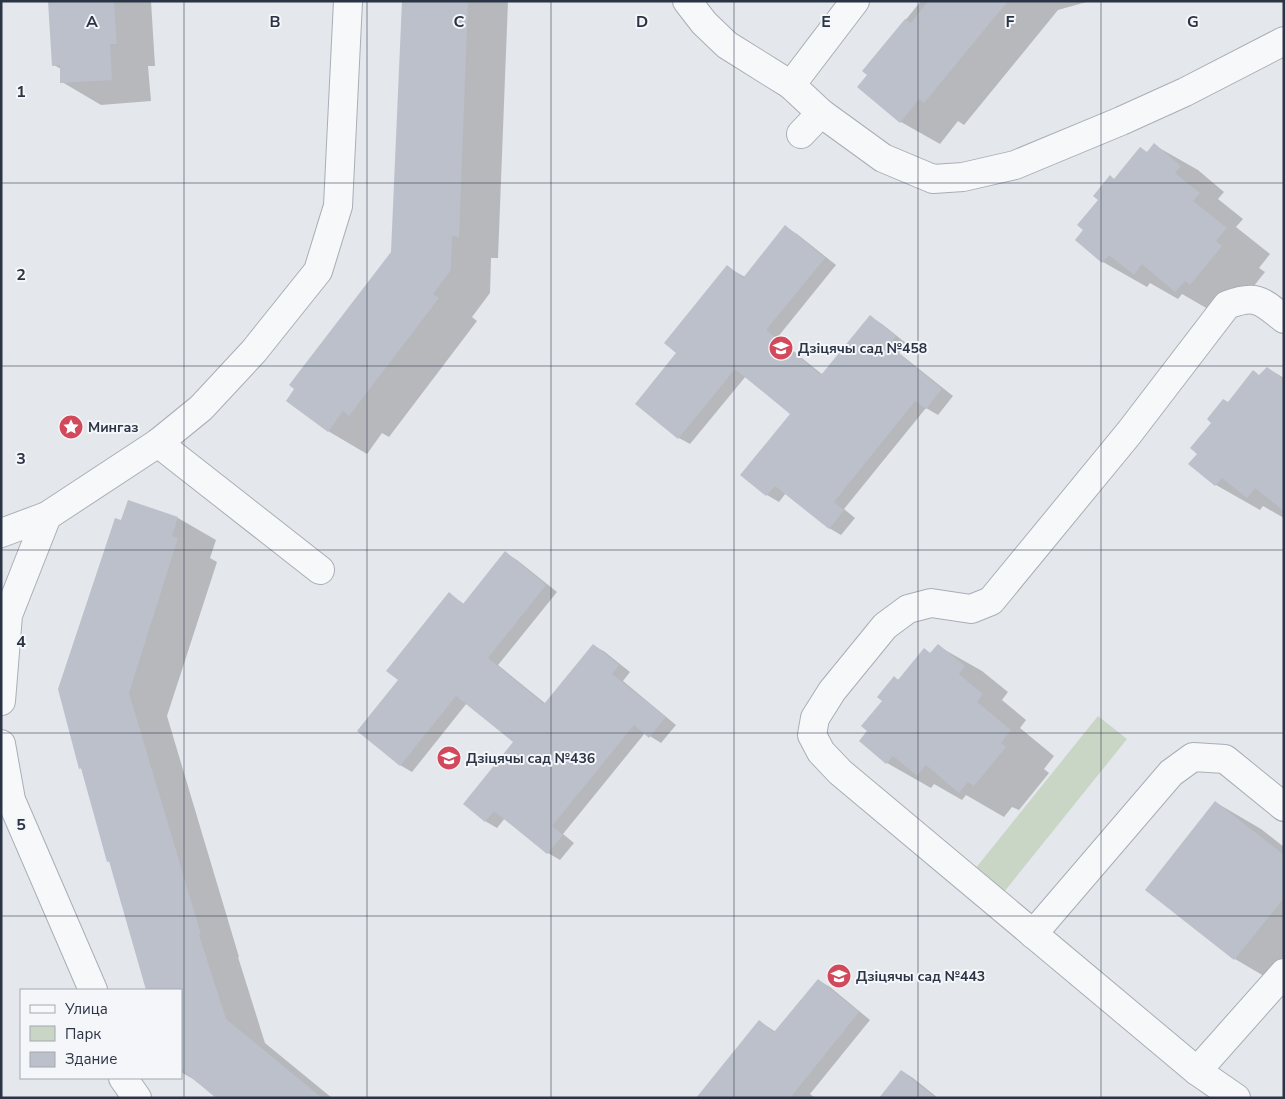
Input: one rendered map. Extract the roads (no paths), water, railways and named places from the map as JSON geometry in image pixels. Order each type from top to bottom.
[{"type":"lane","points":[[1,533],[47,516],[158,443],[201,408],[254,352],[318,270],[338,206],[348,1]]},
{"type":"lane","points":[[687,1],[727,46],[791,85],[820,113],[883,158],[933,179],[962,178],[1015,165],[1185,92],[1284,41]]},
{"type":"lane","points":[[791,85],[855,1]]},
{"type":"lane","points":[[801,134],[820,113]]},
{"type":"lane","points":[[1236,1098],[1197,1070],[840,772],[820,752],[812,735],[815,718],[832,690],[885,626],[908,609],[931,603],[971,610],[990,601],[1130,433],[1227,305],[1240,300],[1254,298],[1284,319]]},
{"type":"lane","points":[[158,443],[320,570]]},
{"type":"lane","points":[[1,700],[8,615],[47,516]]},
{"type":"lane","points":[[1,744],[12,800],[93,989]]},
{"type":"lane","points":[[1033,934],[1171,773],[1193,757],[1225,759],[1284,807]]},
{"type":"lane","points":[[1197,1070],[1284,973]]},
{"type":"lane","points":[[124,1079],[137,1098]]},
{"type":"place","name":"Дзіцячы сад №458","points":[[781,348]]},
{"type":"place","name":"Мингаз","points":[[71,427]]},
{"type":"place","name":"Дзіцячы сад №436","points":[[449,758]]},
{"type":"place","name":"Дзіцячы сад №443","points":[[839,976]]}]
